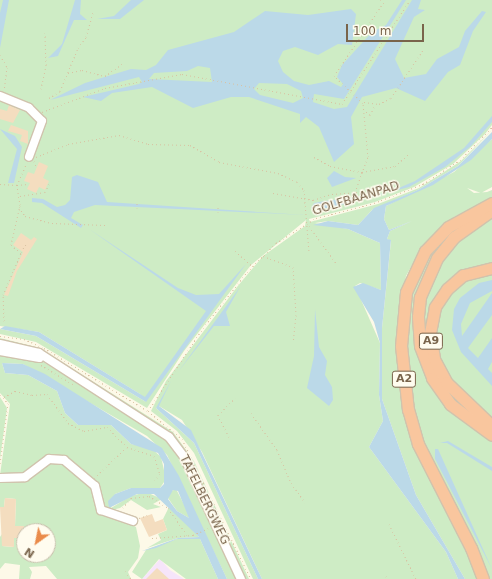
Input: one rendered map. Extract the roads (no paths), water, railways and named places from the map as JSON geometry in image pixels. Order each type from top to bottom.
[{"type":"highway","name":"A2","points":[[482,579],[472,548],[418,444],[408,410],[401,346],[406,292],[425,251],[448,227],[492,203]]},
{"type":"highway","name":"A2","points":[[492,210],[454,236],[437,258],[420,297],[418,317],[420,346],[432,378],[450,404],[492,435]]},
{"type":"highway","name":"A9","points":[[492,268],[463,276],[447,289],[435,307],[430,333],[434,360],[444,378],[461,400],[492,426]]},
{"type":"street","points":[[3,97],[39,115],[42,128],[31,157]]},
{"type":"street","name":"TAFELBERGWEG","points":[[0,344],[30,349],[154,425],[173,442],[184,457],[241,579]]},
{"type":"street","name":"TAFELBERGWEG","points":[[0,351],[24,353],[54,364]]},
{"type":"street","points":[[0,478],[25,476],[44,461],[56,458],[71,464],[90,480],[98,492],[101,510],[120,515],[133,521]]},
{"type":"water","points":[[3,0],[9,0],[0,48],[0,13]]},
{"type":"water","points":[[75,0],[81,0],[80,14],[87,20],[74,20],[58,56],[48,58],[62,44]]},
{"type":"water","points":[[131,0],[144,0],[120,19],[97,19],[114,16]]},
{"type":"water","points":[[402,0],[406,0],[344,99],[314,94],[313,102],[334,109],[347,107],[412,0],[421,0],[418,9],[425,10],[414,17],[395,59],[404,78],[426,74],[437,59],[459,47],[465,31],[482,11],[486,12],[473,31],[460,65],[448,72],[425,101],[396,88],[362,97],[351,117],[354,144],[334,162],[319,127],[306,117],[300,123],[300,114],[249,97],[231,97],[193,108],[152,87],[112,93],[101,101],[83,97],[139,84],[142,82],[139,77],[50,100],[85,83],[131,69],[146,70],[156,65],[168,50],[234,32],[265,11],[308,15],[351,9],[356,14],[352,45],[338,44],[318,55],[295,47],[283,51],[278,61],[283,72],[294,81],[309,85],[329,81],[341,87],[343,84],[337,77],[342,65],[372,32],[386,25]],"holes":[[[198,66],[210,68],[212,82],[149,79],[154,73],[187,71]],[[259,83],[287,84],[301,91],[303,98],[293,103],[260,95],[254,89]]]},
{"type":"water","points":[[492,116],[492,122],[471,146],[445,167],[409,187],[388,193],[415,181],[464,148]]},
{"type":"water","points":[[0,129],[15,136],[22,147],[14,183],[8,183],[17,149]]},
{"type":"water","points":[[492,132],[492,139],[471,160],[433,185],[386,206],[384,219],[389,230],[412,221],[390,231],[387,239],[391,240],[382,328],[382,399],[416,495],[465,579],[458,579],[446,552],[369,447],[383,421],[379,395],[380,343],[374,322],[353,287],[363,283],[381,290],[380,243],[348,229],[313,225],[328,221],[358,225],[374,208],[418,190],[458,166]]},
{"type":"water","points":[[334,171],[345,177],[356,178],[332,187],[327,178]]},
{"type":"water","points":[[77,175],[98,182],[107,202],[305,215],[95,205],[74,212],[71,218],[83,225],[81,228],[42,203],[32,202],[32,198],[43,199],[57,207],[65,205],[70,200],[72,177]]},
{"type":"water","points":[[386,193],[330,208],[311,208],[314,203]]},
{"type":"water","points":[[89,229],[178,288],[196,295],[219,294],[246,264],[146,402],[36,336],[0,329],[5,326],[39,332],[145,397],[206,311]]},
{"type":"water","points":[[492,280],[492,291],[470,303],[461,324],[462,336],[492,293],[492,315],[468,348],[478,358],[492,338],[492,362],[488,369],[492,373],[492,386],[461,352],[452,330],[454,309],[460,298],[479,283]]},
{"type":"water","points":[[240,287],[226,312],[230,326],[214,326],[178,372]]},
{"type":"water","points":[[315,309],[319,347],[327,361],[325,375],[332,387],[333,400],[329,406],[307,388],[314,356]]},
{"type":"water","points":[[2,363],[23,364],[45,374],[162,448],[179,476],[227,579],[218,579],[200,539],[177,539],[156,548],[142,551],[178,538],[199,537],[154,494],[137,494],[109,508],[108,501],[115,494],[131,488],[160,488],[164,484],[164,464],[158,453],[131,444],[111,425],[78,425],[65,413],[57,391],[28,375],[5,373]],"holes":[[[173,490],[178,491],[189,518],[177,511],[168,499]]]},
{"type":"water","points":[[171,381],[159,406],[191,430],[262,579],[258,579],[194,443],[156,408]]},
{"type":"water","points":[[448,441],[492,467],[492,471],[447,443],[440,443]]},
{"type":"water","points":[[435,449],[438,449],[492,569],[435,459]]}]
